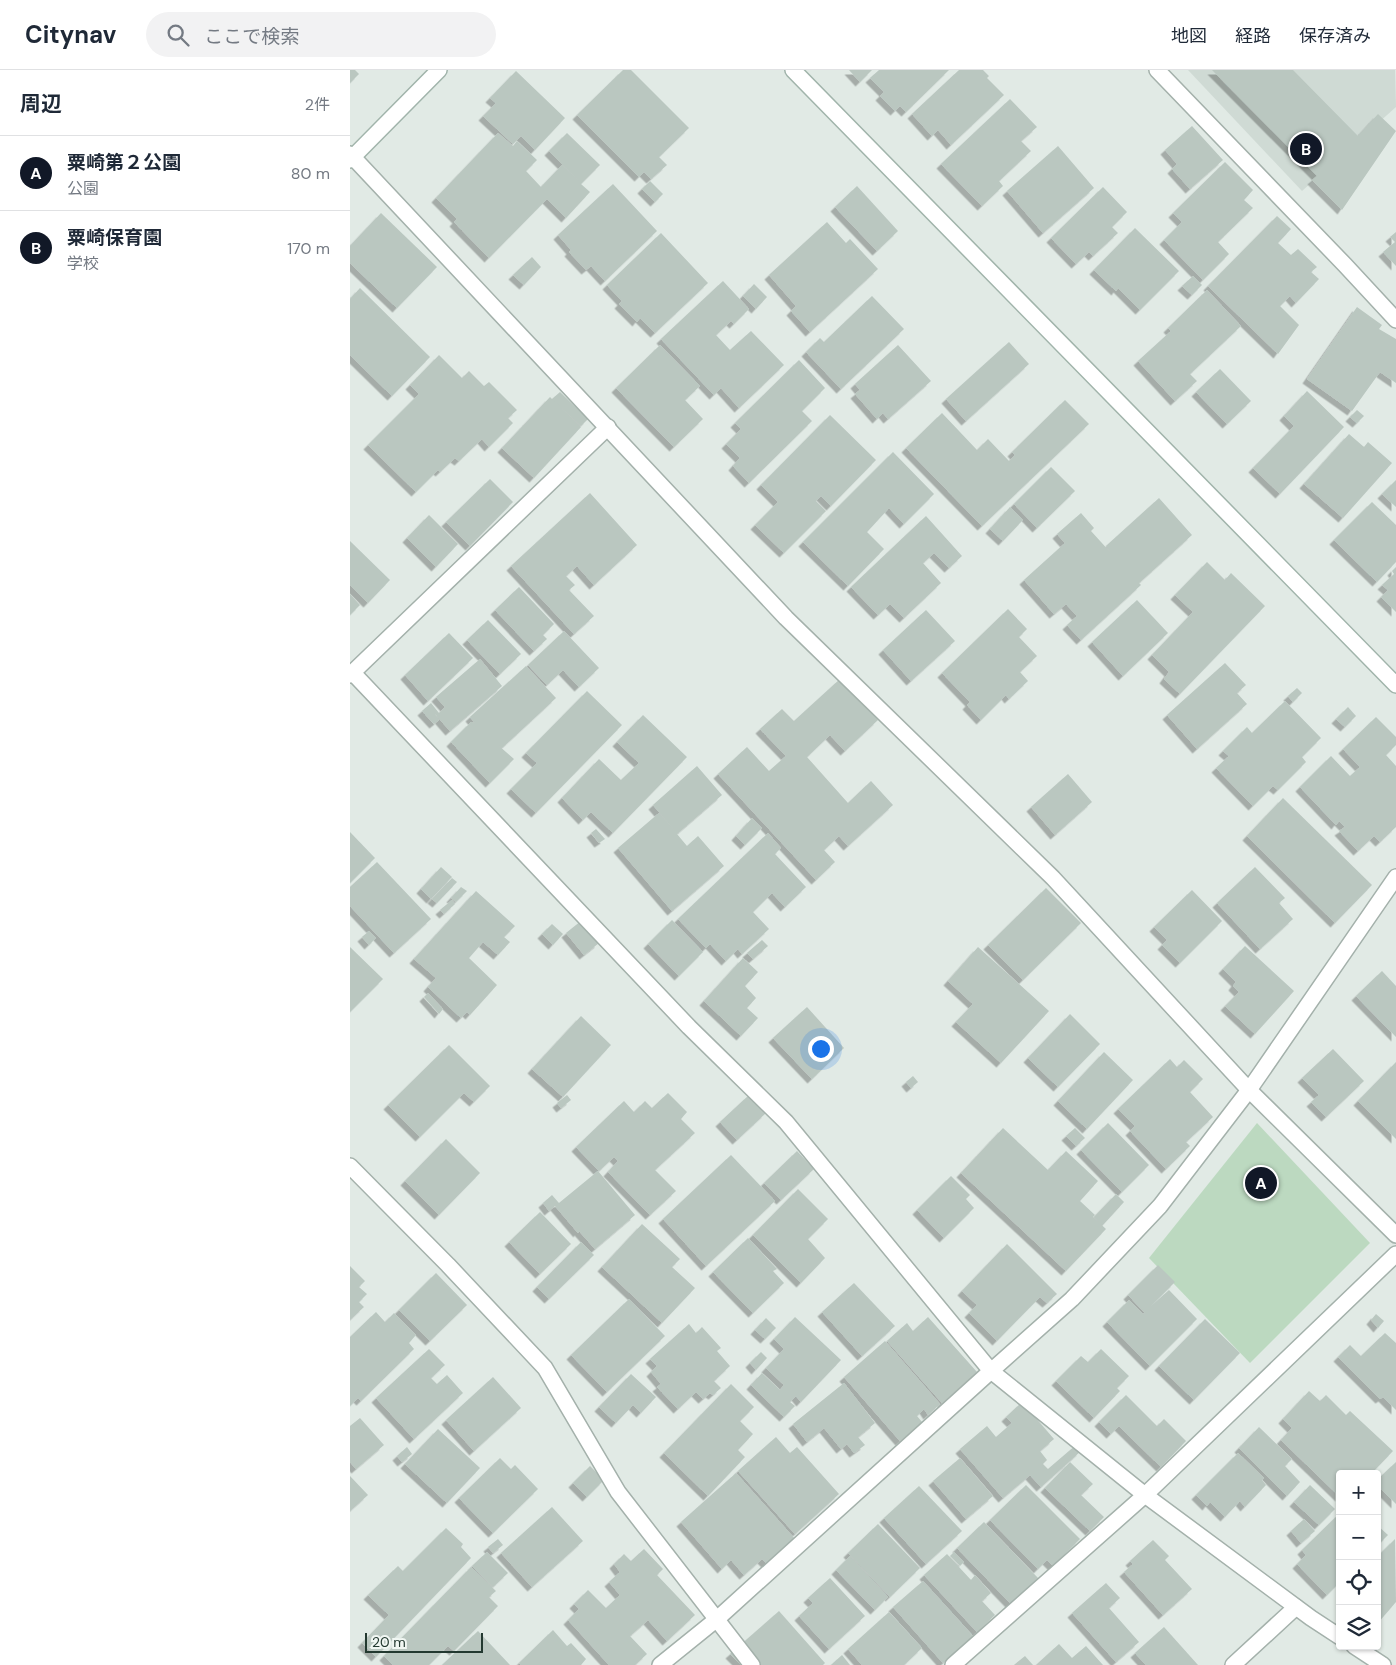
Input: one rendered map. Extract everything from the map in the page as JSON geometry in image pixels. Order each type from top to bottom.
[{"type":"street","points":[[439,70],[351,157],[608,427],[786,618],[1053,878],[1249,1090],[1396,1235]]},
{"type":"street","points":[[793,70],[1396,685]]},
{"type":"street","points":[[1157,70],[1396,320]]},
{"type":"street","points":[[608,427],[351,674],[689,1027],[786,1122],[991,1371],[1145,1495],[1296,1607],[1336,1634]]},
{"type":"street","points":[[660,1665],[717,1620],[1072,1299],[1160,1206],[1249,1090],[1396,877]]},
{"type":"street","points":[[350,1166],[448,1264],[545,1368],[618,1492],[752,1665]]},
{"type":"street","points":[[953,1665],[1145,1495],[1396,1254]]},
{"type":"street","points":[[1233,1665],[1296,1607]]},
{"type":"street","points":[[1360,1650],[1383,1665]]},
{"type":"shaded area","points":[[1188,70],[1395,70],[1396,107],[1302,191]]},
{"type":"green space","points":[[1257,1123],[1370,1243],[1250,1363],[1149,1258]]},
{"type":"building","points":[[350,70],[355,70],[359,74],[350,83]]},
{"type":"building","points":[[623,70],[631,70],[689,128],[659,157],[667,165],[651,179],[644,172],[639,177],[577,115]]},
{"type":"building","points":[[849,70],[872,70],[860,82]]},
{"type":"building","points":[[879,70],[949,70],[906,112],[900,106],[895,111],[880,96],[884,92],[870,78]]},
{"type":"building","points":[[959,70],[983,70],[989,76],[987,78],[1004,95],[951,145],[938,130],[932,136],[912,114]]},
{"type":"building","points":[[1212,70],[1293,70],[1358,136],[1378,114],[1396,131],[1342,210],[1312,180],[1317,176]]},
{"type":"building","points":[[516,71],[565,118],[535,150],[521,136],[513,144],[483,116],[496,103],[490,98]]},
{"type":"building","points":[[1010,99],[1037,127],[1021,141],[1031,151],[999,181],[1003,186],[982,206],[941,164]]},
{"type":"building","points":[[1192,126],[1223,160],[1190,189],[1172,169],[1177,164],[1165,150]]},
{"type":"building","points":[[498,133],[513,146],[517,141],[537,160],[526,171],[541,187],[562,165],[579,181],[549,151],[567,133],[600,165],[581,184],[590,192],[566,218],[547,199],[489,258],[454,222],[457,219],[436,198]]},
{"type":"building","points":[[1058,146],[1094,188],[1043,233],[1007,191]]},
{"type":"building","points":[[1225,162],[1253,190],[1244,200],[1253,208],[1218,242],[1229,254],[1203,280],[1164,240],[1182,222],[1173,213]]},
{"type":"building","points":[[650,181],[663,194],[655,202],[642,189]]},
{"type":"building","points":[[613,184],[657,231],[605,281],[591,266],[586,270],[569,252],[571,250],[558,235]]},
{"type":"building","points":[[857,186],[898,231],[877,251],[835,207]]},
{"type":"building","points":[[1103,187],[1127,212],[1112,227],[1118,233],[1093,256],[1089,252],[1076,264],[1051,238]]},
{"type":"building","points":[[381,213],[437,267],[397,308],[350,263],[350,246]]},
{"type":"building","points":[[1277,216],[1291,229],[1278,243],[1291,255],[1298,249],[1317,267],[1311,272],[1319,279],[1296,303],[1290,296],[1280,306],[1299,325],[1278,354],[1208,286]]},
{"type":"building","points":[[827,222],[846,243],[850,239],[878,269],[810,332],[791,311],[796,306],[769,275]]},
{"type":"building","points":[[1135,228],[1179,271],[1140,310],[1118,288],[1116,291],[1094,270]]},
{"type":"building","points":[[1396,232],[1396,266],[1383,252],[1395,242],[1390,237]]},
{"type":"building","points":[[661,233],[708,283],[655,333],[640,318],[637,322],[619,304],[622,301],[607,285]]},
{"type":"building","points":[[532,257],[541,267],[524,285],[513,275]]},
{"type":"building","points":[[1193,276],[1202,285],[1192,295],[1182,286]]},
{"type":"building","points":[[723,281],[749,309],[734,324],[731,321],[716,335],[730,350],[751,331],[784,365],[739,408],[721,388],[714,395],[661,339]]},
{"type":"building","points":[[754,284],[767,297],[756,309],[743,296]]},
{"type":"building","points":[[360,288],[430,357],[392,396],[350,355],[350,299]]},
{"type":"building","points":[[1207,290],[1241,326],[1190,374],[1197,381],[1175,401],[1138,361],[1171,331],[1168,328]]},
{"type":"building","points":[[872,296],[904,329],[841,389],[806,352],[820,338],[824,342]]},
{"type":"building","points":[[1357,307],[1382,325],[1379,329],[1396,339],[1396,383],[1380,372],[1352,411],[1307,379]]},
{"type":"building","points":[[1009,342],[1029,364],[966,421],[946,399]]},
{"type":"building","points":[[660,345],[700,386],[685,400],[703,419],[674,447],[616,388]]},
{"type":"building","points":[[898,345],[931,381],[888,419],[883,413],[877,419],[855,394],[860,390],[855,384]]},
{"type":"building","points":[[439,355],[462,378],[469,371],[484,386],[489,382],[517,410],[508,418],[513,423],[489,447],[482,439],[459,461],[455,458],[440,472],[438,470],[416,492],[368,445],[419,394],[410,385]]},
{"type":"building","points":[[799,360],[825,388],[802,411],[812,421],[749,483],[733,466],[740,458],[726,444],[741,429],[735,423]]},
{"type":"building","points":[[1220,369],[1251,401],[1227,424],[1196,392]]},
{"type":"building","points":[[1307,391],[1344,427],[1280,494],[1253,468],[1294,426],[1284,416]]},
{"type":"building","points":[[560,392],[588,419],[581,426],[553,400],[581,427],[534,478],[502,448],[550,397],[552,399]]},
{"type":"building","points":[[1065,400],[1089,424],[982,526],[906,448],[942,413],[977,450],[988,439],[1009,461],[1015,455],[1012,452]]},
{"type":"building","points":[[1357,410],[1364,416],[1357,423],[1350,417]]},
{"type":"building","points":[[830,415],[876,460],[831,506],[821,496],[816,501],[826,511],[784,553],[755,525],[778,502],[761,485]]},
{"type":"building","points":[[1349,434],[1364,447],[1368,442],[1392,463],[1343,518],[1304,484]]},
{"type":"building","points":[[893,452],[934,494],[904,524],[889,508],[867,532],[884,549],[848,586],[803,542]]},
{"type":"building","points":[[1051,467],[1075,491],[1037,528],[1014,504]]},
{"type":"building","points":[[490,479],[513,502],[470,546],[446,522]]},
{"type":"building","points":[[1396,480],[1396,507],[1382,494]]},
{"type":"building","points":[[590,493],[637,545],[594,585],[577,566],[566,576],[575,585],[569,590],[594,616],[574,634],[511,566]]},
{"type":"building","points":[[1159,498],[1192,535],[1139,583],[1141,585],[1081,640],[1067,625],[1077,616],[1066,604],[1054,614],[1024,580],[1065,543],[1057,534],[1081,513],[1094,528],[1091,531],[1111,553],[1106,546]]},
{"type":"building","points":[[1372,502],[1396,525],[1396,562],[1377,582],[1334,540]]},
{"type":"building","points":[[1010,507],[1023,520],[1003,541],[990,529]]},
{"type":"building","points":[[429,515],[458,544],[436,567],[407,538]]},
{"type":"building","points":[[926,516],[962,556],[949,568],[934,553],[923,563],[941,583],[904,618],[890,604],[878,615],[851,587]]},
{"type":"building","points":[[350,541],[390,580],[368,603],[350,585]]},
{"type":"building","points":[[1207,562],[1225,580],[1231,573],[1265,606],[1180,694],[1164,679],[1169,672],[1152,655],[1193,612],[1175,595]]},
{"type":"building","points":[[1396,567],[1396,612],[1381,597],[1388,590],[1382,585],[1394,574],[1392,571]]},
{"type":"building","points":[[519,587],[554,624],[543,635],[547,639],[534,651],[495,610]]},
{"type":"building","points":[[350,594],[360,605],[350,615]]},
{"type":"building","points":[[1137,600],[1168,633],[1123,676],[1092,642]]},
{"type":"building","points":[[1008,609],[1027,629],[1019,637],[1037,656],[1020,672],[1028,681],[1009,699],[1006,695],[981,720],[967,705],[970,702],[942,673]]},
{"type":"building","points":[[926,610],[955,641],[911,681],[883,650]]},
{"type":"building","points":[[488,620],[521,654],[500,674],[467,640]]},
{"type":"building","points":[[564,631],[599,668],[579,687],[563,670],[547,685],[528,665]]},
{"type":"building","points":[[449,633],[473,658],[428,701],[405,675]]},
{"type":"building","points":[[480,659],[502,686],[450,731],[435,714],[439,720],[434,724],[422,711],[431,703],[439,713],[445,707],[436,697]]},
{"type":"building","points":[[1225,663],[1246,685],[1237,693],[1247,704],[1197,749],[1167,715]]},
{"type":"building","points":[[526,666],[556,698],[502,748],[498,745],[514,759],[490,783],[451,742],[471,722],[475,723],[470,717]]},
{"type":"building","points":[[840,679],[878,720],[845,751],[830,735],[807,757],[848,803],[871,781],[893,805],[848,846],[839,836],[824,850],[835,862],[816,880],[718,774],[747,747],[769,771],[786,756],[760,729],[782,709],[794,721]]},
{"type":"building","points":[[1297,688],[1302,693],[1293,702],[1288,696]]},
{"type":"building","points":[[587,691],[622,725],[536,813],[511,789],[537,763],[526,753]]},
{"type":"building","points":[[1285,701],[1321,738],[1302,757],[1306,762],[1278,790],[1273,786],[1253,806],[1216,768],[1229,756],[1223,751],[1247,727],[1252,733]]},
{"type":"building","points":[[1348,707],[1356,716],[1345,727],[1336,719]]},
{"type":"building","points":[[643,715],[687,757],[613,833],[591,812],[583,820],[562,798],[599,759],[621,780],[639,763],[617,742]]},
{"type":"building","points":[[1376,717],[1396,737],[1396,745],[1386,755],[1396,766],[1396,827],[1380,842],[1374,836],[1358,851],[1339,831],[1345,827],[1339,821],[1336,825],[1300,787],[1331,756],[1350,776],[1360,767],[1343,749]]},
{"type":"building","points":[[697,766],[722,795],[677,834],[687,846],[698,836],[724,866],[672,911],[618,848],[659,813],[676,832],[653,805]]},
{"type":"building","points":[[1068,774],[1092,802],[1055,835],[1031,807]]},
{"type":"building","points":[[1283,798],[1372,885],[1335,923],[1247,836]]},
{"type":"building","points":[[752,818],[762,828],[745,845],[736,836]]},
{"type":"building","points":[[596,829],[605,839],[599,843],[591,833]]},
{"type":"building","points":[[350,832],[375,858],[350,883]]},
{"type":"building","points":[[768,833],[781,848],[775,854],[806,887],[785,907],[772,893],[753,912],[769,929],[742,954],[738,949],[726,961],[710,944],[706,948],[678,919]]},
{"type":"building","points":[[377,862],[431,919],[394,953],[350,906],[350,887]]},
{"type":"building","points":[[441,867],[452,877],[431,899],[421,889]]},
{"type":"building","points":[[1255,867],[1285,898],[1279,903],[1293,919],[1260,949],[1217,903]]},
{"type":"building","points":[[452,878],[457,882],[437,903],[432,899]]},
{"type":"building","points":[[461,887],[467,891],[456,902],[451,898]]},
{"type":"building","points":[[1046,888],[1081,923],[1023,980],[988,945]]},
{"type":"building","points":[[1192,890],[1222,921],[1180,963],[1162,945],[1167,940],[1154,927]]},
{"type":"building","points":[[476,891],[515,926],[504,937],[510,942],[498,955],[483,942],[469,958],[497,985],[470,1015],[467,1012],[461,1018],[428,987],[436,978],[414,959]]},
{"type":"building","points":[[452,900],[455,904],[444,914],[440,910]]},
{"type":"building","points":[[672,920],[703,952],[679,976],[648,944]]},
{"type":"building","points":[[581,921],[599,943],[584,955],[566,933]]},
{"type":"building","points":[[552,924],[563,934],[553,945],[542,934]]},
{"type":"building","points":[[369,931],[376,938],[369,945],[362,937]]},
{"type":"building","points":[[762,940],[768,946],[753,959],[747,953]]},
{"type":"building","points":[[1245,946],[1294,991],[1255,1034],[1225,1006],[1239,992],[1233,986],[1236,982],[1223,969]]},
{"type":"building","points":[[350,947],[383,979],[350,1012]]},
{"type":"building","points":[[978,947],[1049,1011],[1001,1063],[956,1022],[973,1004],[948,981]]},
{"type":"building","points":[[743,958],[758,972],[745,986],[756,998],[747,1008],[758,1018],[741,1036],[704,1001]]},
{"type":"building","points":[[1382,971],[1396,986],[1396,1037],[1356,996]]},
{"type":"building","points":[[428,993],[443,1009],[439,1014],[424,997]]},
{"type":"building","points":[[807,1007],[844,1048],[812,1079],[773,1038]]},
{"type":"building","points":[[1070,1014],[1100,1044],[1058,1087],[1028,1058]]},
{"type":"building","points":[[581,1016],[611,1045],[563,1097],[532,1069]]},
{"type":"building","points":[[449,1045],[490,1086],[474,1102],[464,1093],[420,1137],[388,1105]]},
{"type":"building","points":[[1333,1049],[1364,1081],[1326,1117],[1311,1102],[1319,1095],[1302,1078]]},
{"type":"building","points":[[1104,1052],[1133,1080],[1087,1129],[1058,1101]]},
{"type":"building","points":[[1170,1059],[1177,1067],[1184,1060],[1203,1079],[1190,1092],[1213,1117],[1186,1142],[1190,1146],[1166,1169],[1130,1131],[1135,1126],[1118,1109]]},
{"type":"building","points":[[1396,1062],[1396,1139],[1358,1101]]},
{"type":"building","points":[[913,1076],[918,1082],[911,1088],[906,1082]]},
{"type":"building","points":[[668,1093],[687,1112],[681,1119],[695,1133],[655,1170],[676,1191],[650,1215],[608,1172],[618,1161],[614,1157],[599,1171],[576,1147],[624,1101],[634,1112],[645,1101],[652,1108]]},
{"type":"building","points":[[567,1095],[571,1100],[561,1108],[557,1103]]},
{"type":"building","points":[[749,1095],[766,1113],[737,1140],[720,1122]]},
{"type":"building","points":[[1108,1123],[1149,1165],[1122,1192],[1081,1150]]},
{"type":"building","points":[[1003,1128],[1048,1170],[1066,1151],[1098,1181],[1080,1201],[1106,1229],[1066,1271],[961,1173]]},
{"type":"building","points":[[1075,1128],[1085,1138],[1076,1146],[1066,1136]]},
{"type":"building","points":[[446,1139],[480,1173],[439,1215],[405,1181]]},
{"type":"building","points":[[797,1151],[814,1169],[781,1200],[764,1183]]},
{"type":"building","points":[[731,1155],[775,1201],[706,1266],[663,1219]]},
{"type":"building","points":[[598,1171],[635,1215],[595,1249],[579,1231],[578,1233],[555,1206],[549,1211],[543,1203],[552,1195],[559,1203]]},
{"type":"building","points":[[951,1176],[970,1195],[966,1199],[974,1208],[944,1238],[917,1210]]},
{"type":"building","points":[[798,1189],[828,1219],[808,1239],[825,1258],[801,1283],[753,1235]]},
{"type":"building","points":[[1116,1194],[1124,1202],[1102,1226],[1094,1217]]},
{"type":"building","points":[[540,1212],[571,1244],[540,1274],[509,1242]]},
{"type":"building","points":[[642,1224],[680,1259],[672,1267],[695,1288],[662,1323],[602,1267]]},
{"type":"building","points":[[748,1238],[777,1269],[773,1271],[784,1283],[753,1313],[713,1272]]},
{"type":"building","points":[[581,1242],[594,1255],[549,1299],[537,1287]]},
{"type":"building","points":[[1007,1244],[1057,1294],[1047,1303],[1040,1297],[997,1341],[969,1313],[977,1305],[962,1291]]},
{"type":"building","points":[[1158,1265],[1175,1282],[1150,1307],[1169,1290],[1197,1319],[1150,1366],[1107,1322],[1129,1300],[1143,1314],[1145,1313],[1128,1295]]},
{"type":"building","points":[[350,1266],[365,1281],[359,1287],[367,1294],[359,1302],[364,1307],[350,1320]]},
{"type":"building","points":[[436,1273],[467,1305],[430,1341],[399,1310]]},
{"type":"building","points":[[854,1283],[895,1326],[862,1356],[822,1312]]},
{"type":"building","points":[[629,1299],[665,1336],[607,1392],[571,1355]]},
{"type":"building","points":[[376,1312],[385,1322],[394,1313],[416,1335],[409,1343],[414,1349],[361,1401],[358,1398],[350,1406],[350,1337]]},
{"type":"building","points":[[1376,1314],[1384,1321],[1378,1328],[1371,1320]]},
{"type":"building","points":[[795,1317],[841,1360],[801,1402],[796,1396],[790,1402],[795,1406],[784,1417],[751,1385],[762,1373],[780,1390],[784,1385],[766,1368],[784,1349],[774,1339]]},
{"type":"building","points":[[928,1317],[977,1372],[942,1403],[887,1341],[907,1323],[913,1331]]},
{"type":"building","points":[[766,1318],[776,1328],[765,1339],[755,1330]]},
{"type":"building","points":[[1205,1319],[1240,1353],[1194,1400],[1159,1366]]},
{"type":"building","points":[[689,1324],[696,1333],[702,1327],[721,1348],[717,1351],[730,1366],[714,1381],[721,1388],[713,1395],[710,1393],[703,1399],[696,1392],[678,1409],[657,1387],[661,1384],[651,1372],[657,1366],[650,1359]]},
{"type":"building","points":[[1385,1333],[1396,1343],[1396,1410],[1383,1397],[1380,1399],[1338,1357],[1350,1345],[1361,1356]]},
{"type":"building","points":[[885,1341],[940,1404],[928,1415],[924,1409],[917,1416],[922,1422],[900,1441],[844,1377]]},
{"type":"building","points":[[429,1349],[445,1365],[431,1378],[437,1384],[447,1375],[463,1393],[414,1439],[376,1398]]},
{"type":"building","points":[[1101,1349],[1129,1376],[1117,1388],[1120,1391],[1094,1418],[1056,1381],[1081,1356],[1088,1362]]},
{"type":"building","points":[[761,1352],[767,1358],[756,1370],[750,1363]]},
{"type":"building","points":[[631,1374],[656,1397],[641,1413],[633,1405],[616,1423],[599,1407]]},
{"type":"building","points":[[493,1377],[521,1408],[474,1451],[446,1420]]},
{"type":"building","points":[[844,1383],[875,1423],[858,1437],[865,1445],[854,1453],[847,1444],[841,1449],[824,1428],[807,1442],[793,1424]]},
{"type":"building","points":[[731,1384],[754,1407],[740,1421],[753,1434],[738,1450],[745,1457],[708,1496],[664,1453]]},
{"type":"building","points":[[1309,1391],[1320,1401],[1326,1395],[1346,1415],[1350,1411],[1393,1451],[1375,1470],[1336,1470],[1336,1493],[1281,1440],[1292,1428],[1283,1419]]},
{"type":"building","points":[[1126,1395],[1157,1426],[1164,1419],[1186,1441],[1161,1467],[1119,1426],[1111,1434],[1099,1422]]},
{"type":"building","points":[[1022,1402],[1054,1439],[1040,1451],[1047,1460],[1043,1464],[1048,1469],[1076,1445],[1081,1451],[1041,1487],[1030,1475],[1003,1498],[960,1449],[987,1426],[996,1437],[1012,1423],[1006,1417]]},
{"type":"building","points":[[360,1418],[384,1445],[356,1469],[350,1462],[350,1426]]},
{"type":"building","points":[[1259,1427],[1292,1459],[1285,1466],[1300,1482],[1287,1496],[1239,1448]]},
{"type":"building","points":[[438,1429],[480,1468],[447,1503],[405,1464]]},
{"type":"building","points":[[776,1437],[790,1453],[797,1447],[839,1494],[795,1534],[738,1471]]},
{"type":"building","points":[[407,1447],[412,1454],[402,1462],[397,1456]]},
{"type":"building","points":[[1238,1453],[1264,1478],[1262,1480],[1266,1485],[1245,1507],[1240,1501],[1225,1517],[1210,1502],[1207,1506],[1196,1495]]},
{"type":"building","points":[[500,1458],[511,1469],[515,1465],[538,1489],[493,1533],[459,1498]]},
{"type":"building","points":[[960,1458],[993,1496],[966,1519],[933,1481]]},
{"type":"building","points":[[1070,1462],[1093,1484],[1081,1495],[1104,1517],[1090,1531],[1045,1488]]},
{"type":"building","points":[[1396,1462],[1396,1504],[1381,1489],[1381,1476]]},
{"type":"building","points":[[590,1466],[604,1480],[587,1497],[573,1483]]},
{"type":"building","points":[[736,1473],[795,1539],[767,1564],[762,1559],[744,1575],[731,1560],[722,1569],[681,1522]]},
{"type":"building","points":[[350,1476],[368,1495],[350,1511]]},
{"type":"building","points":[[1026,1485],[1080,1539],[1053,1566],[1047,1560],[1038,1569],[990,1520]]},
{"type":"building","points":[[1310,1485],[1335,1509],[1319,1525],[1294,1502]]},
{"type":"building","points":[[919,1486],[962,1531],[926,1564],[884,1518]]},
{"type":"building","points":[[552,1507],[583,1541],[532,1587],[501,1553]]},
{"type":"building","points":[[1336,1517],[1336,1586],[1327,1595],[1297,1564],[1306,1555],[1302,1550]]},
{"type":"building","points":[[1304,1519],[1315,1531],[1301,1543],[1291,1531]]},
{"type":"building","points":[[984,1522],[1039,1579],[1012,1605],[957,1548]]},
{"type":"building","points":[[878,1524],[920,1568],[890,1597],[848,1553]]},
{"type":"building","points":[[446,1528],[463,1544],[461,1547],[471,1558],[376,1657],[362,1643],[389,1615],[368,1595],[398,1566],[403,1571]]},
{"type":"building","points":[[1381,1529],[1388,1535],[1381,1542]]},
{"type":"building","points":[[498,1539],[503,1545],[493,1553],[488,1547]]},
{"type":"building","points":[[1395,1539],[1396,1602],[1381,1619],[1381,1560],[1381,1553]]},
{"type":"building","points":[[1153,1540],[1169,1556],[1165,1560],[1192,1589],[1163,1615],[1124,1572],[1133,1564],[1130,1561]]},
{"type":"building","points":[[644,1549],[663,1569],[657,1575],[695,1615],[667,1641],[648,1620],[630,1636],[647,1654],[635,1665],[609,1665],[568,1620],[579,1609],[574,1604],[588,1590],[606,1608],[620,1595],[609,1582],[620,1572],[614,1564],[624,1554],[631,1561]]},
{"type":"building","points":[[487,1552],[508,1573],[493,1587],[472,1566]]},
{"type":"building","points":[[954,1552],[964,1562],[960,1566],[950,1556]]},
{"type":"building","points":[[947,1554],[971,1580],[975,1575],[991,1593],[982,1601],[995,1615],[977,1632],[924,1575]]},
{"type":"building","points":[[850,1556],[888,1597],[875,1610],[836,1570]]},
{"type":"building","points":[[471,1567],[496,1591],[489,1597],[498,1606],[454,1651],[448,1646],[429,1665],[393,1665],[384,1656]]},
{"type":"building","points":[[830,1578],[865,1616],[829,1649],[799,1616],[813,1603],[808,1598]]},
{"type":"building","points":[[923,1581],[973,1636],[943,1663],[893,1607]]},
{"type":"building","points":[[1106,1583],[1120,1598],[1109,1608],[1139,1642],[1116,1662],[1072,1613]]},
{"type":"building","points":[[779,1611],[825,1663],[823,1665],[741,1665],[730,1654]]},
{"type":"building","points":[[889,1612],[922,1648],[904,1665],[862,1665],[848,1649]]},
{"type":"building","points":[[1164,1627],[1198,1665],[1146,1665],[1135,1653]]},
{"type":"building","points":[[553,1630],[567,1646],[571,1643],[586,1659],[581,1665],[521,1665],[519,1663]]},
{"type":"building","points":[[478,1631],[510,1665],[442,1665]]},
{"type":"building","points":[[1059,1644],[1072,1658],[1086,1646],[1103,1665],[1036,1665]]},
{"type":"building","points":[[842,1655],[850,1665],[831,1665]]},
{"type":"building","points":[[1025,1656],[1033,1665],[1014,1665]]},
{"type":"place","name":"粟崎保育園","points":[[1306,149]]},
{"type":"place","name":"粟崎第２公園","points":[[1261,1183]]}]
